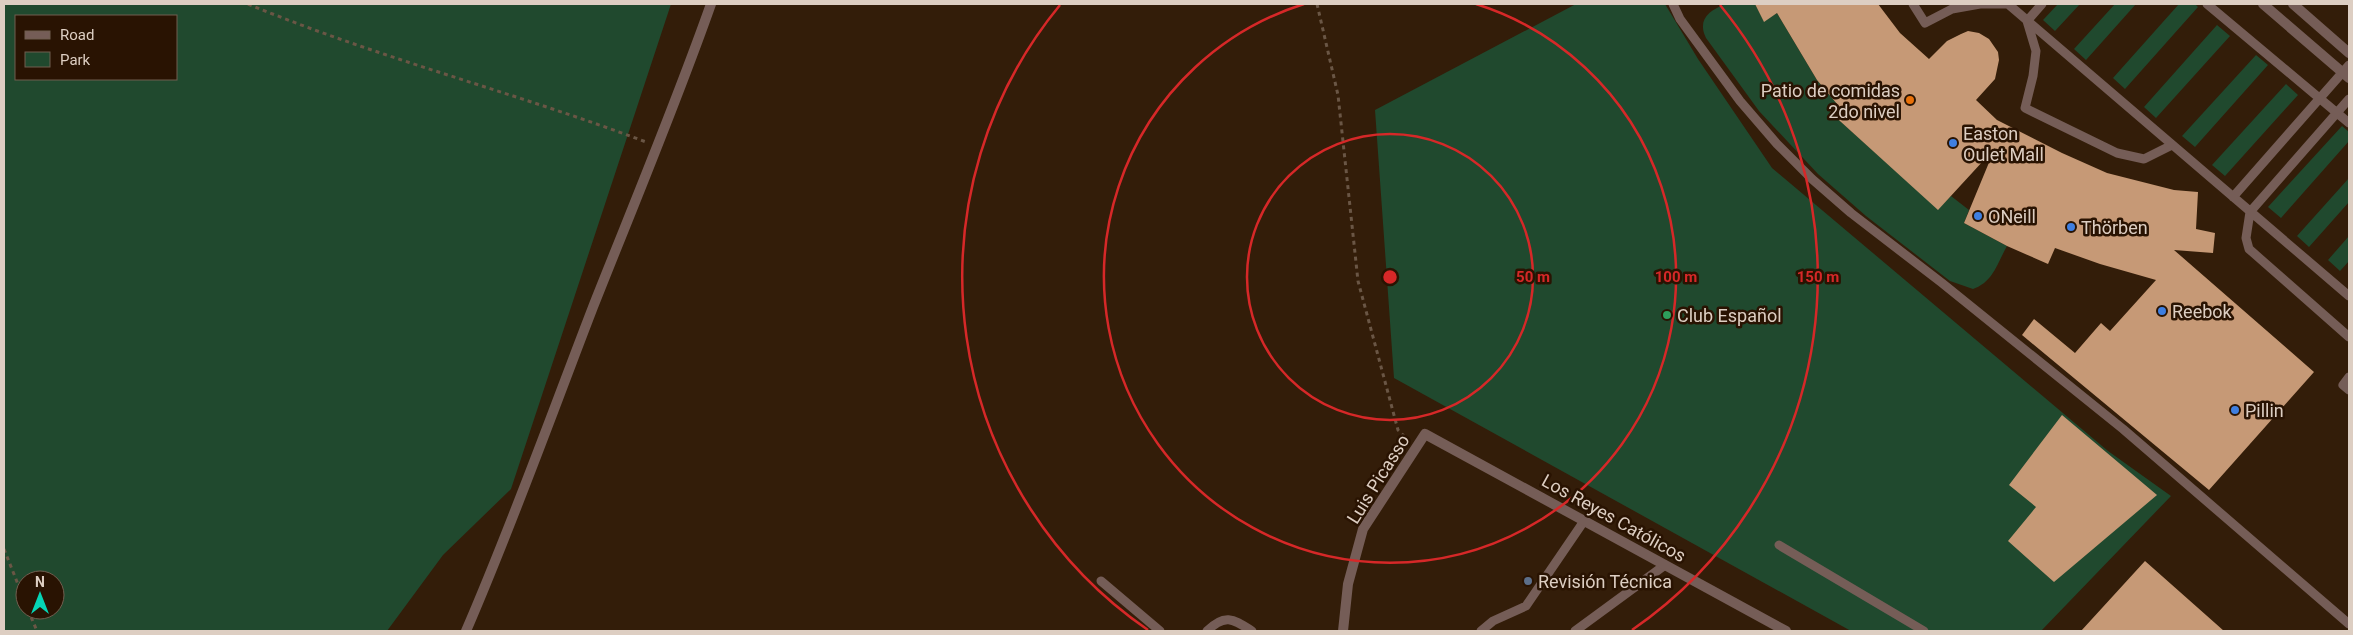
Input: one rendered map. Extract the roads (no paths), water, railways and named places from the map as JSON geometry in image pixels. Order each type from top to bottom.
[{"type":"street","points":[[466,631],[493,568],[658,146],[710,4]]},
{"type":"street","points":[[2263,4],[2347,72]]},
{"type":"street","points":[[2293,4],[2349,53]]},
{"type":"street","name":"Los Reyes Católicos","points":[[1425,434],[1786,631]]},
{"type":"street","name":"Luis Picasso","points":[[1343,631],[1348,584],[1363,529],[1425,434]]},
{"type":"lane","points":[[1672,4],[1680,19],[1740,101],[1777,144],[1812,178],[1851,213],[1942,283],[2123,429],[2349,624]]},
{"type":"lane","points":[[1913,4],[1925,23],[1952,9],[1980,4],[2008,4],[2349,296]]},
{"type":"lane","points":[[2027,21],[2042,4]]},
{"type":"lane","points":[[2207,4],[2349,124]]},
{"type":"lane","points":[[2027,21],[2036,51],[2033,76],[2025,108],[2117,153],[2144,159],[2172,145]]},
{"type":"lane","points":[[2233,197],[2318,98],[2347,72]]},
{"type":"lane","points":[[2349,99],[2338,114],[2250,212],[2246,238],[2249,249],[2349,337]]},
{"type":"lane","points":[[2349,377],[2343,385],[2349,390]]},
{"type":"lane","points":[[1481,631],[1493,621],[1526,606],[1584,521]]},
{"type":"lane","points":[[1779,545],[1924,631]]},
{"type":"lane","points":[[1575,631],[1665,565]]},
{"type":"lane","points":[[1101,581],[1160,631]]},
{"type":"lane","points":[[1208,631],[1219,620],[1226,619],[1233,620],[1252,631]]},
{"type":"place","name":"Patio de comidas 2do nivel","points":[[1910,100]]},
{"type":"place","name":"Easton Oulet Mall","points":[[1953,143]]},
{"type":"place","name":"ONeill","points":[[1978,216]]},
{"type":"place","name":"Thörben","points":[[2071,227]]},
{"type":"place","name":"Reebok","points":[[2162,311]]},
{"type":"place","name":"Club Español","points":[[1667,315]]},
{"type":"place","name":"Pillin","points":[[2235,410]]},
{"type":"place","name":"Revisión Técnica","points":[[1528,581]]}]
